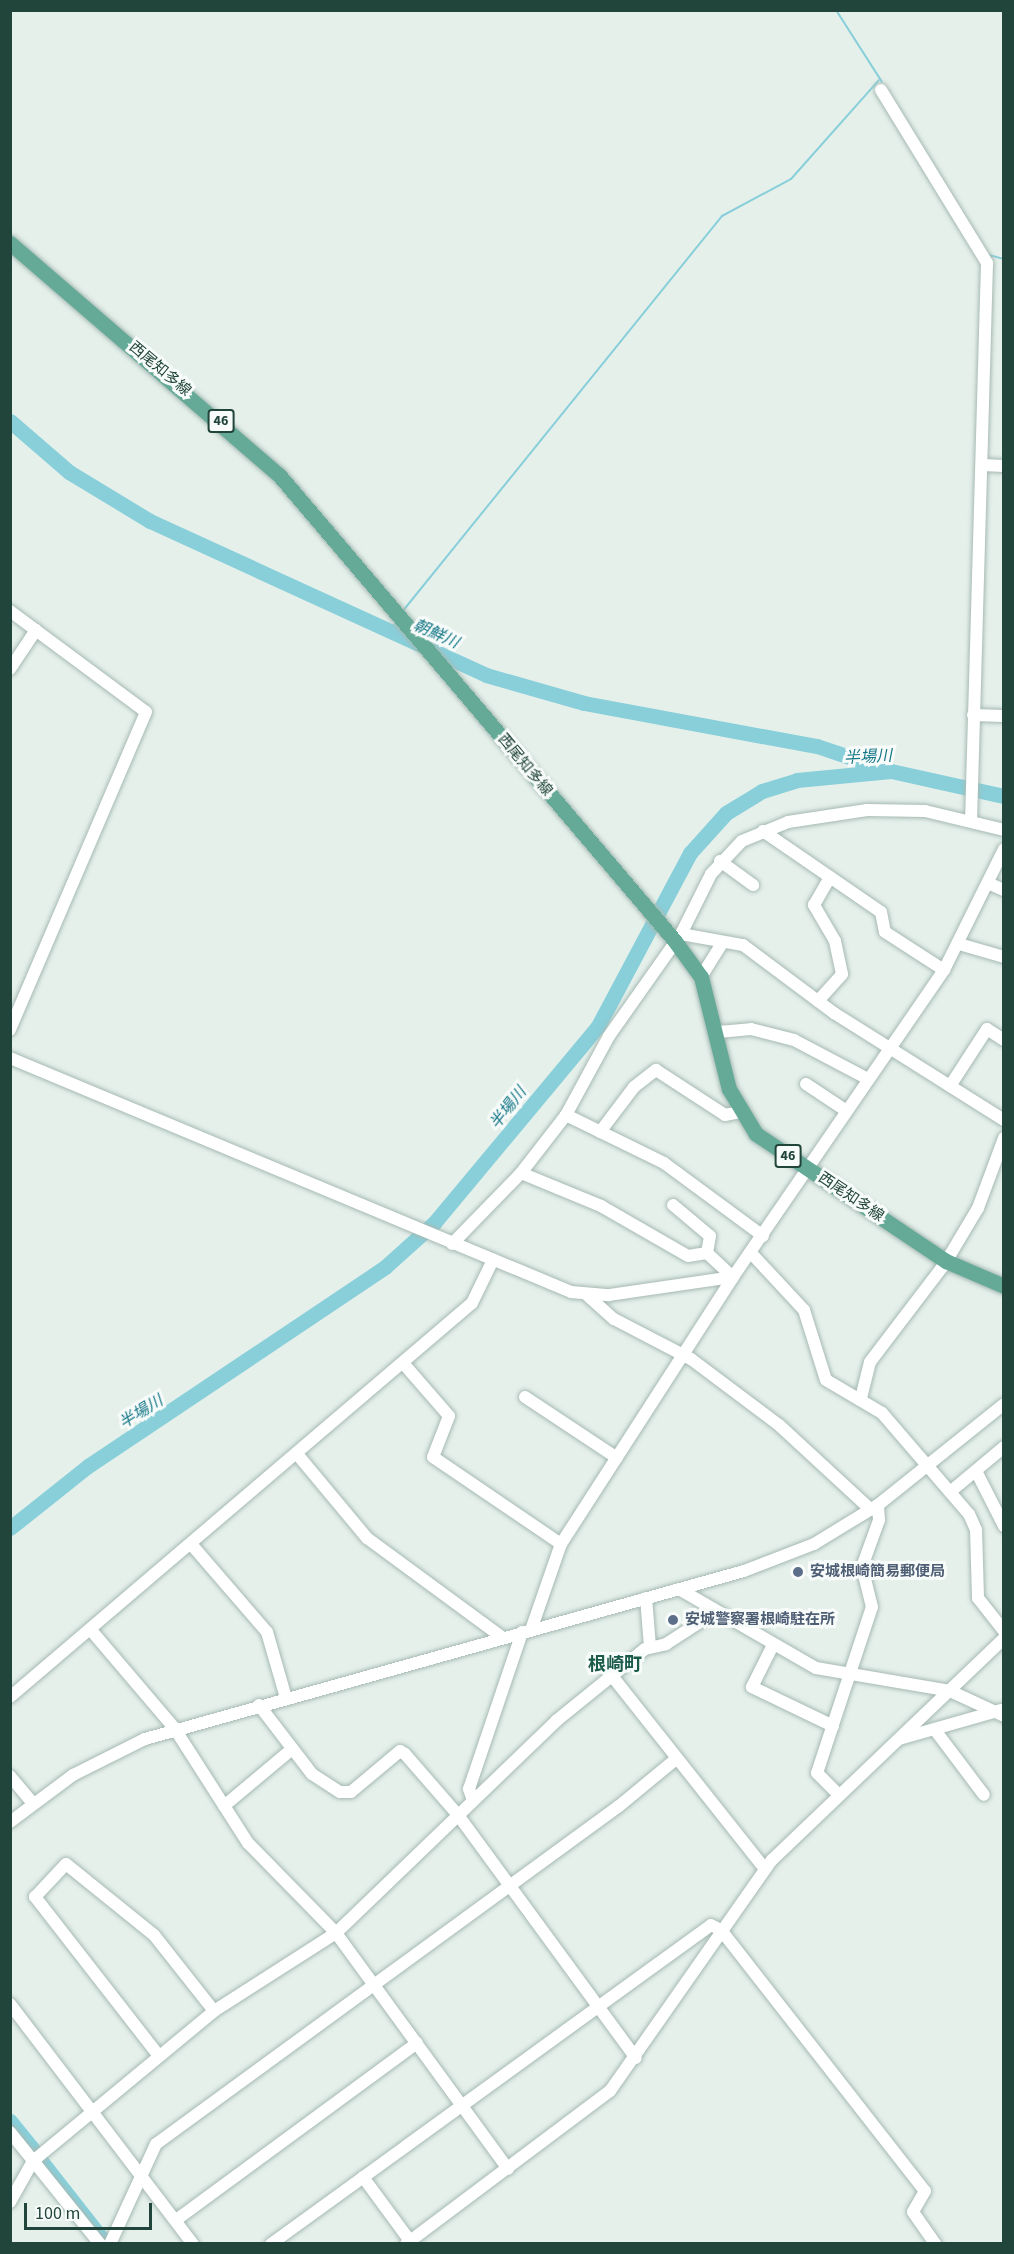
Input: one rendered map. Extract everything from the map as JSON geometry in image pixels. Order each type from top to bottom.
[{"type":"main road","name":"西尾知多線","points":[[10,243],[256,453],[406,624],[639,899],[674,935],[701,977],[718,1032],[729,1089],[740,1112],[756,1134],[946,1261],[1004,1286]]},
{"type":"street","points":[[880,90],[987,263],[983,465],[971,760],[971,818]]},
{"type":"street","points":[[983,465],[1004,466]]},
{"type":"street","points":[[10,611],[146,712],[10,1030]]},
{"type":"street","points":[[10,669],[36,630]]},
{"type":"street","points":[[973,715],[1004,716]]},
{"type":"street","points":[[448,1243],[521,1173],[566,1115],[609,1036],[720,861],[763,831],[867,810],[925,811],[971,818],[1004,830]]},
{"type":"street","points":[[763,831],[881,912],[885,932],[944,970]]},
{"type":"street","points":[[474,1801],[469,1789],[561,1544],[733,1277],[752,1253],[866,1078],[890,1049],[944,970],[959,944],[1004,849]]},
{"type":"street","points":[[720,861],[753,885]]},
{"type":"street","points":[[818,1001],[842,974],[836,941],[814,905],[830,877]]},
{"type":"street","points":[[988,883],[1004,891]]},
{"type":"street","points":[[674,935],[743,945],[818,1001],[1004,1120]]},
{"type":"street","points":[[701,977],[722,943]]},
{"type":"street","points":[[959,944],[1004,957]]},
{"type":"street","points":[[718,1032],[751,1029],[794,1040],[866,1078]]},
{"type":"street","points":[[950,1086],[987,1029],[1004,1040]]},
{"type":"street","points":[[10,1058],[448,1243],[587,1295],[614,1319],[684,1356],[779,1425],[874,1507],[879,1520],[862,1567],[872,1606],[817,1773],[839,1795]]},
{"type":"street","points":[[600,1132],[634,1087],[656,1070],[725,1115],[740,1112]]},
{"type":"street","points":[[806,1084],[846,1110]]},
{"type":"street","points":[[566,1115],[664,1163],[763,1236]]},
{"type":"street","points":[[861,1398],[870,1362],[946,1261],[978,1208],[1004,1138]]},
{"type":"street","points":[[521,1173],[601,1206],[688,1256],[707,1253]]},
{"type":"street","points":[[673,1205],[710,1236],[707,1253]]},
{"type":"street","points":[[707,1253],[733,1277]]},
{"type":"street","points":[[752,1253],[804,1310],[826,1380],[861,1398],[897,1428],[974,1522],[978,1598],[1004,1631]]},
{"type":"street","points":[[10,1697],[476,1300],[493,1260]]},
{"type":"street","points":[[587,1295],[733,1277]]},
{"type":"street","points":[[403,1363],[449,1416],[433,1457],[561,1544]]},
{"type":"street","points":[[525,1397],[617,1458]]},
{"type":"street","points":[[10,1822],[33,1803],[108,1756],[175,1729],[679,1589],[799,1550],[874,1507],[1002,1407]]},
{"type":"street","points":[[950,1492],[1004,1447]]},
{"type":"street","points":[[297,1454],[367,1538],[503,1638]]},
{"type":"street","points":[[976,1471],[1004,1526]]},
{"type":"street","points":[[191,1544],[267,1632],[285,1698]]},
{"type":"street","points":[[679,1589],[714,1613],[772,1647],[816,1668],[850,1676],[950,1691],[1002,1712]]},
{"type":"street","points":[[646,1598],[650,1647]]},
{"type":"street","points":[[10,2202],[33,2161],[214,2011],[336,1933],[458,1815],[612,1676],[650,1647],[666,1644],[714,1613]]},
{"type":"street","points":[[90,1629],[175,1729],[253,1849],[336,1933],[508,2169]]},
{"type":"street","points":[[363,2177],[408,2242],[595,2105],[636,2058],[721,1930],[765,1869],[1004,1638]]},
{"type":"street","points":[[772,1647],[752,1687],[833,1726]]},
{"type":"street","points":[[612,1676],[765,1869]]},
{"type":"street","points":[[259,1706],[312,1774],[344,1793],[402,1751],[458,1815],[636,2058]]},
{"type":"street","points":[[898,1740],[1002,1712]]},
{"type":"street","points":[[935,1730],[984,1795]]},
{"type":"street","points":[[224,1806],[292,1749]]},
{"type":"street","points":[[110,2244],[156,2144],[676,1759]]},
{"type":"street","points":[[10,1776],[33,1803]]},
{"type":"street","points":[[159,2056],[35,1897],[66,1864],[154,1935],[214,2011]]},
{"type":"street","points":[[270,2244],[702,1929],[711,1925],[721,1930],[926,2191],[913,2212],[935,2244]]},
{"type":"street","points":[[10,2004],[142,2172],[194,2244]]},
{"type":"street","points":[[176,2220],[417,2043]]},
{"type":"street","points":[[10,2132],[100,2244]]},
{"type":"waterway","points":[[836,10],[882,82]]},
{"type":"waterway","points":[[402,612],[722,216],[791,179],[879,80]]},
{"type":"waterway","points":[[989,255],[1004,259]]},
{"type":"waterway","name":"朝鮮川","points":[[10,421],[69,472],[150,521],[486,675],[584,703],[817,746],[882,768]]},
{"type":"waterway","points":[[390,633],[396,622]]},
{"type":"waterway","name":"半場川","points":[[10,1528],[88,1466],[385,1267],[434,1223],[598,1026],[690,853],[726,813],[762,791],[797,780],[891,771],[1004,796]]},
{"type":"waterway","points":[[10,2121],[34,2151]]},
{"type":"waterway","points":[[41,2161],[103,2240]]},
{"type":"place","name":"安城根崎簡易郵便局","points":[[798,1572]]},
{"type":"place","name":"安城警察署根崎駐在所","points":[[673,1620]]},
{"type":"district","name":"根崎町","points":[[615,1665]]}]
